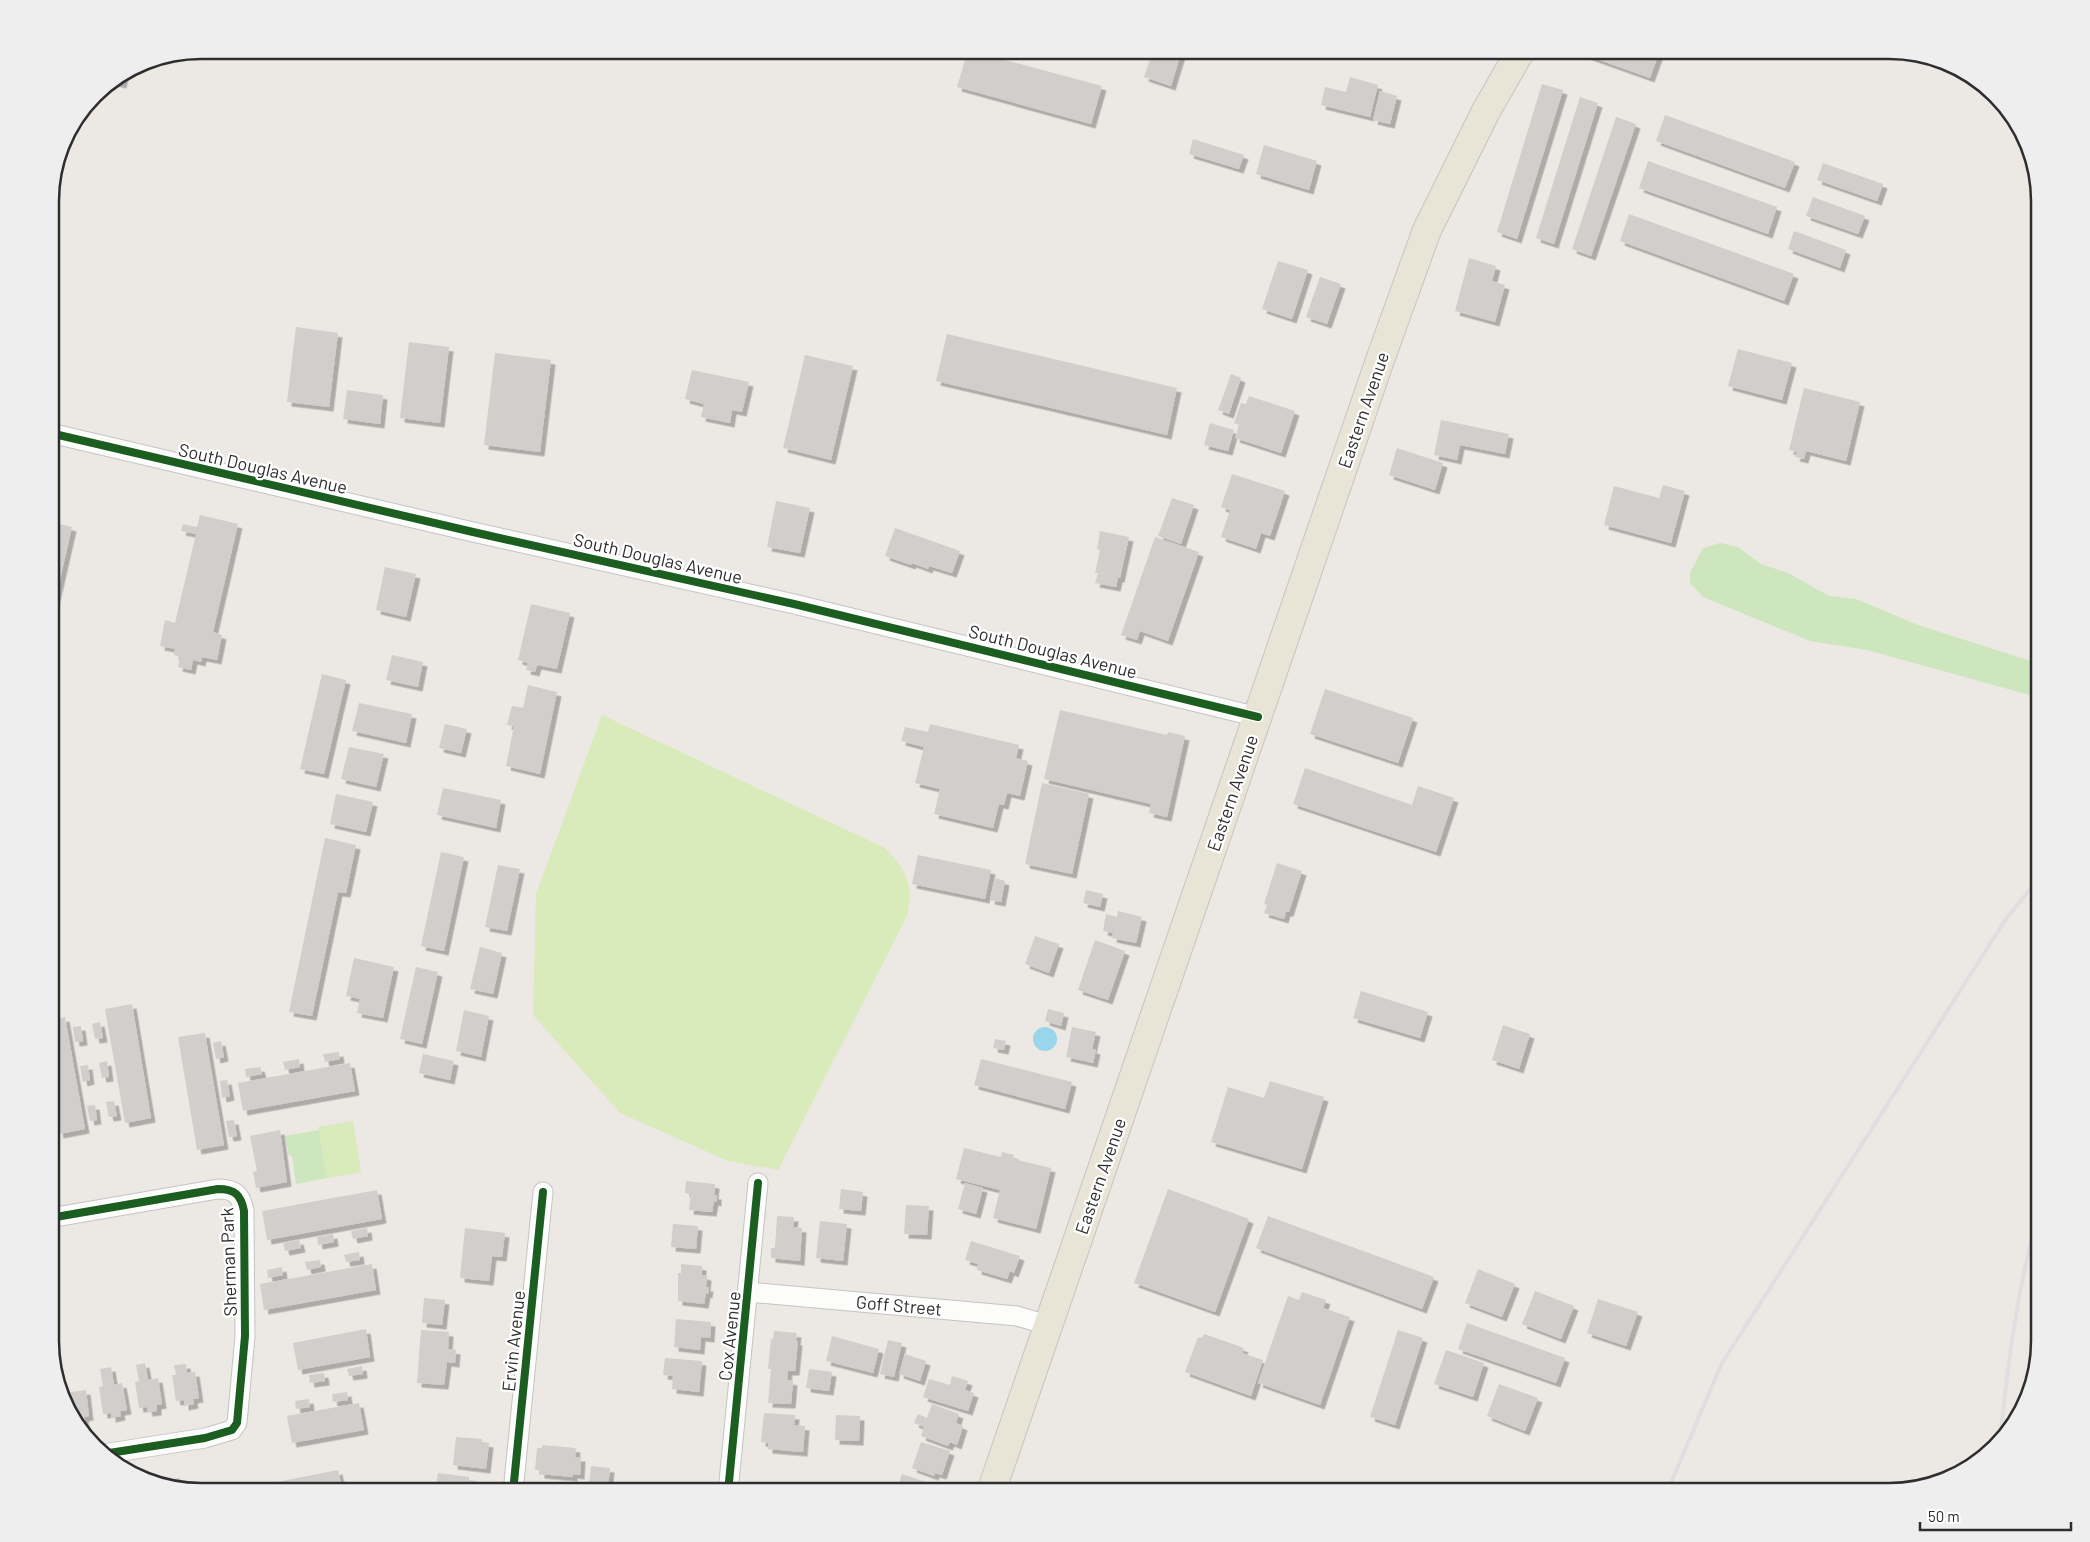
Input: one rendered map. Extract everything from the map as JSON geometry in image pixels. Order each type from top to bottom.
[{"type":"main road","name":"Eastern Avenue","points":[[994,1483],[1380,360],[1427,230],[1486,111],[1516,59]]},
{"type":"street","name":"South Douglas Avenue","points":[[59,435],[464,530],[811,608],[1258,717]]},
{"type":"street","name":"Cox Avenue","points":[[729,1483],[758,1183]]},
{"type":"street","name":"Sherman Park","points":[[59,1216],[218,1189],[229,1189],[236,1192],[242,1200],[244,1220],[245,1336],[237,1423],[232,1430],[205,1438],[112,1453]]},
{"type":"street","name":"Ervin Avenue","points":[[514,1483],[543,1192]]},
{"type":"street","name":"Goff Street","points":[[748,1292],[1017,1316],[1048,1325]]},
{"type":"green space","points":[[1720,543],[1738,547],[1761,564],[1788,573],[1829,596],[1856,599],[1918,625],[2031,661],[2031,696],[1867,650],[1810,641],[1703,597],[1690,583],[1690,573],[1703,548]]},
{"type":"green space","points":[[602,715],[885,848],[899,864],[907,879],[910,896],[907,916],[778,1170],[728,1161],[620,1113],[533,1015],[536,894]]},
{"type":"green space","points":[[353,1121],[361,1172],[327,1178],[318,1127]]},
{"type":"green space","points":[[319,1130],[327,1178],[296,1184],[292,1156],[289,1156],[285,1136]]},
{"type":"water","points":[[1045,1027],[1054,1030],[1057,1039],[1054,1048],[1045,1051],[1036,1048],[1033,1039],[1036,1030]]},
{"type":"building","points":[[965,59],[1002,59],[1102,86],[1091,124],[957,87]]},
{"type":"building","points":[[1150,59],[1179,59],[1171,86],[1144,77]]},
{"type":"building","points":[[1597,59],[1657,59],[1650,78]]},
{"type":"building","points":[[1350,77],[1378,85],[1370,117],[1321,105],[1325,87],[1346,92]]},
{"type":"building","points":[[1542,84],[1563,90],[1517,239],[1497,232]]},
{"type":"building","points":[[1380,91],[1397,96],[1390,124],[1373,120]]},
{"type":"building","points":[[1580,97],[1598,103],[1554,244],[1536,238]]},
{"type":"building","points":[[1665,115],[1795,162],[1785,188],[1656,141]]},
{"type":"building","points":[[1616,117],[1636,124],[1591,256],[1572,249]]},
{"type":"building","points":[[1193,139],[1244,155],[1239,169],[1189,154]]},
{"type":"building","points":[[1264,145],[1317,161],[1309,190],[1256,174]]},
{"type":"building","points":[[1648,161],[1777,207],[1768,234],[1639,188]]},
{"type":"building","points":[[1823,163],[1883,184],[1877,201],[1817,180]]},
{"type":"building","points":[[1813,197],[1865,216],[1858,234],[1806,216]]},
{"type":"building","points":[[1629,214],[1794,274],[1784,301],[1620,241]]},
{"type":"building","points":[[1794,231],[1846,250],[1840,268],[1788,249]]},
{"type":"building","points":[[1469,258],[1496,266],[1492,281],[1505,285],[1495,322],[1455,311]]},
{"type":"building","points":[[1278,261],[1308,270],[1292,319],[1262,309]]},
{"type":"building","points":[[1320,277],[1341,284],[1327,324],[1306,317]]},
{"type":"building","points":[[296,327],[338,333],[329,407],[287,402]]},
{"type":"building","points":[[947,334],[1177,388],[1167,435],[936,381]]},
{"type":"building","points":[[409,342],[449,347],[440,423],[400,418]]},
{"type":"building","points":[[1738,349],[1792,363],[1782,400],[1728,386]]},
{"type":"building","points":[[495,353],[551,360],[540,452],[484,445]]},
{"type":"building","points":[[805,355],[853,366],[831,460],[783,448]]},
{"type":"building","points":[[692,370],[749,382],[742,412],[732,410],[730,423],[701,417],[704,404],[685,399]]},
{"type":"building","points":[[1231,374],[1241,378],[1229,414],[1218,410]]},
{"type":"building","points":[[1804,388],[1860,402],[1846,461],[1806,451],[1804,459],[1795,457],[1797,452],[1789,450]]},
{"type":"building","points":[[347,390],[383,395],[380,424],[343,419]]},
{"type":"building","points":[[1249,396],[1295,411],[1281,453],[1235,438],[1239,425],[1234,423],[1241,403],[1246,404]]},
{"type":"building","points":[[1441,420],[1509,434],[1505,454],[1460,445],[1457,460],[1434,455]]},
{"type":"building","points":[[1210,423],[1234,430],[1228,451],[1204,445]]},
{"type":"building","points":[[1397,448],[1443,463],[1435,490],[1389,475]]},
{"type":"building","points":[[1232,474],[1285,491],[1270,536],[1261,533],[1256,549],[1221,537],[1230,510],[1221,507]]},
{"type":"building","points":[[1663,485],[1685,491],[1671,543],[1604,525],[1614,486],[1659,498]]},
{"type":"building","points":[[1172,498],[1194,505],[1181,544],[1158,536]]},
{"type":"building","points":[[776,501],[810,508],[800,553],[767,547]]},
{"type":"building","points":[[200,515],[238,524],[213,632],[222,635],[217,660],[202,657],[201,662],[193,660],[191,670],[178,667],[180,657],[174,655],[175,649],[160,646],[165,620],[175,623],[196,534],[181,531],[183,524],[197,527]]},
{"type":"building","points":[[59,524],[72,527],[59,584]]},
{"type":"building","points":[[895,528],[960,551],[952,573],[929,566],[928,569],[912,563],[911,565],[885,556]]},
{"type":"building","points":[[1100,531],[1129,537],[1120,578],[1118,578],[1116,587],[1095,583],[1098,573],[1095,573],[1100,550],[1097,549]]},
{"type":"building","points":[[1155,537],[1199,552],[1168,641],[1140,631],[1137,640],[1121,635]]},
{"type":"building","points":[[385,567],[416,574],[406,617],[376,610]]},
{"type":"building","points":[[531,604],[570,613],[557,669],[537,665],[535,672],[526,670],[528,663],[518,660]]},
{"type":"building","points":[[392,655],[423,662],[418,687],[386,680]]},
{"type":"building","points":[[322,674],[346,680],[324,774],[300,769]]},
{"type":"building","points":[[528,685],[557,692],[540,774],[506,766],[514,726],[507,725],[512,706],[523,708]]},
{"type":"building","points":[[1325,689],[1413,718],[1398,763],[1310,734]]},
{"type":"building","points":[[359,703],[412,714],[406,743],[352,731]]},
{"type":"building","points":[[1060,710],[1167,735],[1168,732],[1185,736],[1167,817],[1149,813],[1151,804],[1044,779]]},
{"type":"building","points":[[445,724],[467,729],[461,753],[439,748]]},
{"type":"building","points":[[930,724],[1019,745],[1016,758],[1028,761],[1020,796],[1007,793],[1004,805],[999,804],[993,828],[934,814],[940,789],[915,783],[924,747],[901,741],[905,727],[928,732]]},
{"type":"building","points":[[349,747],[384,754],[376,787],[341,779]]},
{"type":"building","points":[[1305,768],[1412,805],[1418,786],[1454,798],[1436,852],[1293,804]]},
{"type":"building","points":[[1042,783],[1089,794],[1072,874],[1025,864]]},
{"type":"building","points":[[443,788],[501,800],[496,828],[437,815]]},
{"type":"building","points":[[336,794],[373,802],[366,832],[330,824]]},
{"type":"building","points":[[325,838],[356,845],[346,893],[338,892],[312,1016],[289,1012]]},
{"type":"building","points":[[441,852],[464,857],[444,951],[421,946]]},
{"type":"building","points":[[918,855],[991,870],[985,899],[912,884]]},
{"type":"building","points":[[1277,863],[1302,871],[1289,912],[1286,912],[1284,919],[1264,913],[1267,905],[1264,904]]},
{"type":"building","points":[[498,865],[520,869],[507,931],[485,927]]},
{"type":"building","points":[[995,878],[1005,881],[1001,902],[990,900]]},
{"type":"building","points":[[1086,890],[1103,894],[1100,907],[1083,903]]},
{"type":"building","points":[[1118,911],[1142,917],[1136,943],[1112,938],[1113,933],[1103,931],[1106,914],[1117,917]]},
{"type":"building","points":[[1035,936],[1059,944],[1049,973],[1025,964]]},
{"type":"building","points":[[1095,940],[1125,951],[1108,1000],[1078,990]]},
{"type":"building","points":[[480,947],[502,953],[493,994],[470,989]]},
{"type":"building","points":[[354,958],[394,967],[383,1018],[357,1013],[360,999],[346,996]]},
{"type":"building","points":[[416,967],[438,972],[422,1044],[400,1039]]},
{"type":"building","points":[[1361,991],[1428,1012],[1420,1038],[1353,1018]]},
{"type":"building","points":[[132,1004],[151,1118],[125,1123],[105,1009]]},
{"type":"building","points":[[1048,1009],[1064,1013],[1061,1026],[1045,1021]]},
{"type":"building","points":[[464,1010],[489,1016],[481,1057],[456,1051]]},
{"type":"building","points":[[65,1017],[85,1129],[59,1134],[59,1018]]},
{"type":"building","points":[[100,1022],[103,1038],[95,1039],[92,1024]]},
{"type":"building","points":[[1503,1025],[1530,1034],[1519,1069],[1492,1060]]},
{"type":"building","points":[[81,1026],[83,1041],[75,1042],[73,1027]]},
{"type":"building","points":[[1072,1027],[1096,1032],[1092,1049],[1096,1050],[1093,1063],[1066,1057]]},
{"type":"building","points":[[205,1033],[224,1145],[197,1150],[178,1037]]},
{"type":"building","points":[[995,1039],[1006,1041],[1004,1050],[993,1048]]},
{"type":"building","points":[[221,1041],[224,1057],[216,1059],[213,1043]]},
{"type":"building","points":[[339,1052],[340,1059],[325,1062],[323,1054]]},
{"type":"building","points":[[423,1054],[454,1061],[450,1080],[419,1073]]},
{"type":"building","points":[[299,1059],[300,1067],[285,1070],[283,1062]]},
{"type":"building","points":[[981,1059],[1072,1082],[1065,1109],[974,1085]]},
{"type":"building","points":[[107,1061],[109,1077],[102,1078],[99,1063]]},
{"type":"building","points":[[350,1063],[355,1091],[243,1111],[238,1083]]},
{"type":"building","points":[[88,1065],[90,1080],[83,1082],[80,1066]]},
{"type":"building","points":[[260,1067],[262,1074],[246,1077],[245,1069]]},
{"type":"building","points":[[227,1080],[230,1096],[222,1098],[220,1081]]},
{"type":"building","points":[[1270,1081],[1324,1097],[1302,1169],[1211,1142],[1228,1087],[1264,1098]]},
{"type":"building","points":[[114,1101],[117,1116],[109,1117],[106,1102]]},
{"type":"building","points":[[95,1105],[97,1120],[90,1121],[87,1106]]},
{"type":"building","points":[[234,1120],[237,1136],[229,1137],[226,1121]]},
{"type":"building","points":[[280,1130],[287,1182],[256,1188],[253,1172],[257,1171],[250,1136]]},
{"type":"building","points":[[964,1148],[1001,1157],[1002,1152],[1014,1155],[1013,1159],[1051,1168],[1036,1229],[993,1218],[1000,1190],[956,1179]]},
{"type":"building","points":[[686,1181],[715,1184],[714,1195],[717,1195],[717,1202],[714,1201],[712,1212],[689,1210],[691,1194],[685,1193]]},
{"type":"building","points":[[965,1183],[983,1188],[976,1214],[958,1209]]},
{"type":"building","points":[[841,1189],[863,1192],[861,1211],[839,1209]]},
{"type":"building","points":[[1168,1189],[1249,1219],[1215,1312],[1134,1283]]},
{"type":"building","points":[[377,1190],[382,1219],[267,1240],[262,1211]]},
{"type":"building","points":[[906,1205],[929,1206],[927,1235],[904,1234]]},
{"type":"building","points":[[777,1216],[794,1217],[793,1227],[802,1228],[800,1261],[771,1258],[771,1248],[775,1248]]},
{"type":"building","points":[[1268,1216],[1434,1277],[1422,1309],[1256,1248]]},
{"type":"building","points":[[820,1221],[847,1224],[843,1261],[816,1258]]},
{"type":"building","points":[[673,1224],[698,1226],[696,1249],[671,1247]]},
{"type":"building","points":[[367,1228],[368,1236],[353,1239],[351,1231]]},
{"type":"building","points":[[465,1228],[505,1233],[502,1257],[492,1256],[489,1281],[460,1278]]},
{"type":"building","points":[[333,1234],[334,1242],[318,1245],[317,1237]]},
{"type":"building","points":[[299,1240],[301,1248],[285,1251],[283,1243]]},
{"type":"building","points":[[971,1241],[1020,1256],[1014,1273],[1010,1271],[1007,1279],[977,1270],[978,1264],[965,1260]]},
{"type":"building","points":[[359,1252],[360,1260],[346,1262],[344,1255]]},
{"type":"building","points":[[320,1260],[321,1267],[307,1270],[305,1262]]},
{"type":"building","points":[[372,1264],[376,1290],[264,1310],[260,1284]]},
{"type":"building","points":[[681,1264],[702,1266],[702,1275],[707,1276],[706,1287],[709,1287],[704,1304],[678,1301],[678,1273],[681,1273]]},
{"type":"building","points":[[282,1267],[283,1275],[268,1278],[267,1270]]},
{"type":"building","points":[[1478,1269],[1515,1284],[1502,1317],[1465,1303]]},
{"type":"building","points":[[1535,1291],[1574,1306],[1561,1339],[1522,1324]]},
{"type":"building","points":[[1302,1292],[1326,1300],[1323,1308],[1350,1317],[1320,1405],[1258,1383],[1288,1296],[1299,1300]]},
{"type":"building","points":[[424,1298],[445,1300],[442,1325],[422,1323]]},
{"type":"building","points":[[1598,1299],[1638,1312],[1626,1346],[1587,1333]]},
{"type":"building","points":[[676,1319],[711,1322],[710,1338],[701,1337],[700,1350],[674,1347]]},
{"type":"building","points":[[1467,1323],[1565,1358],[1556,1383],[1458,1349]]},
{"type":"building","points":[[366,1329],[370,1357],[298,1370],[293,1343]]},
{"type":"building","points":[[421,1330],[449,1332],[448,1349],[456,1350],[455,1363],[447,1362],[444,1385],[417,1383]]},
{"type":"building","points":[[1398,1330],[1423,1338],[1395,1425],[1370,1417]]},
{"type":"building","points":[[774,1331],[797,1333],[795,1371],[788,1371],[787,1380],[793,1381],[791,1404],[768,1403],[771,1369],[768,1369],[771,1339],[773,1339]]},
{"type":"building","points":[[1204,1334],[1244,1348],[1242,1353],[1263,1360],[1251,1396],[1185,1372],[1198,1337],[1202,1338]]},
{"type":"building","points":[[832,1336],[879,1349],[873,1373],[826,1361]]},
{"type":"building","points":[[888,1340],[902,1343],[894,1377],[880,1374]]},
{"type":"building","points":[[1446,1350],[1484,1363],[1473,1397],[1434,1384]]},
{"type":"building","points":[[905,1354],[926,1361],[920,1381],[899,1374]]},
{"type":"building","points":[[665,1358],[702,1361],[699,1392],[672,1389],[673,1376],[663,1375]]},
{"type":"building","points":[[145,1363],[148,1380],[158,1378],[162,1404],[157,1405],[157,1411],[148,1412],[147,1407],[139,1408],[135,1382],[139,1381],[136,1365]]},
{"type":"building","points":[[186,1364],[187,1373],[195,1372],[199,1398],[193,1399],[194,1404],[184,1406],[184,1400],[176,1401],[172,1375],[176,1375],[174,1365]]},
{"type":"building","points":[[362,1366],[363,1374],[349,1376],[347,1369]]},
{"type":"building","points":[[111,1367],[114,1385],[122,1383],[127,1410],[120,1411],[121,1416],[111,1418],[111,1413],[103,1414],[99,1387],[103,1386],[100,1369]]},
{"type":"building","points":[[809,1369],[832,1372],[829,1391],[806,1388]]},
{"type":"building","points":[[324,1373],[325,1381],[310,1383],[309,1375]]},
{"type":"building","points":[[952,1376],[968,1381],[965,1390],[974,1393],[968,1411],[923,1397],[929,1379],[950,1385]]},
{"type":"building","points":[[1499,1384],[1538,1398],[1525,1431],[1487,1416]]},
{"type":"building","points":[[86,1390],[89,1416],[84,1417],[85,1423],[78,1412],[69,1392]]},
{"type":"building","points":[[347,1392],[348,1400],[333,1402],[332,1394]]},
{"type":"building","points":[[309,1399],[310,1407],[296,1409],[295,1401]]},
{"type":"building","points":[[359,1403],[364,1430],[292,1443],[287,1416]]},
{"type":"building","points":[[932,1404],[959,1414],[956,1423],[963,1426],[957,1445],[950,1442],[948,1446],[921,1436],[924,1427],[914,1423],[918,1414],[927,1418]]},
{"type":"building","points":[[764,1413],[795,1415],[794,1425],[805,1426],[803,1452],[768,1449],[768,1443],[761,1442]]},
{"type":"building","points":[[836,1415],[860,1416],[859,1441],[835,1440]]},
{"type":"building","points":[[456,1437],[482,1439],[482,1442],[489,1443],[486,1469],[453,1465]]},
{"type":"building","points":[[921,1442],[950,1451],[942,1475],[935,1473],[934,1476],[912,1468]]},
{"type":"building","points":[[542,1445],[576,1448],[575,1457],[581,1457],[580,1475],[573,1474],[573,1477],[540,1474],[540,1470],[535,1470],[537,1448],[542,1448]]},
{"type":"building","points":[[591,1466],[610,1468],[608,1483],[589,1483]]},
{"type":"building","points":[[338,1470],[341,1483],[272,1483]]},
{"type":"building","points":[[438,1473],[469,1477],[469,1480],[476,1481],[476,1483],[436,1483]]},
{"type":"building","points":[[902,1474],[929,1483],[899,1483]]},
{"type":"building","points":[[180,1478],[181,1482],[173,1481],[168,1479]]},
{"type":"railway","points":[[1671,1483],[1722,1363],[2006,919],[2031,888]]},
{"type":"railway","points":[[2001,1429],[2015,1323],[2031,1241]]},
{"type":"cycle path","points":[[59,435],[473,532],[794,604],[1258,717]]},
{"type":"cycle path","points":[[729,1483],[758,1183]]},
{"type":"cycle path","points":[[59,1216],[218,1189],[229,1190],[236,1194],[241,1201],[244,1211],[245,1336],[237,1423],[232,1430],[205,1438],[112,1453]]},
{"type":"cycle path","points":[[514,1483],[543,1192]]}]
